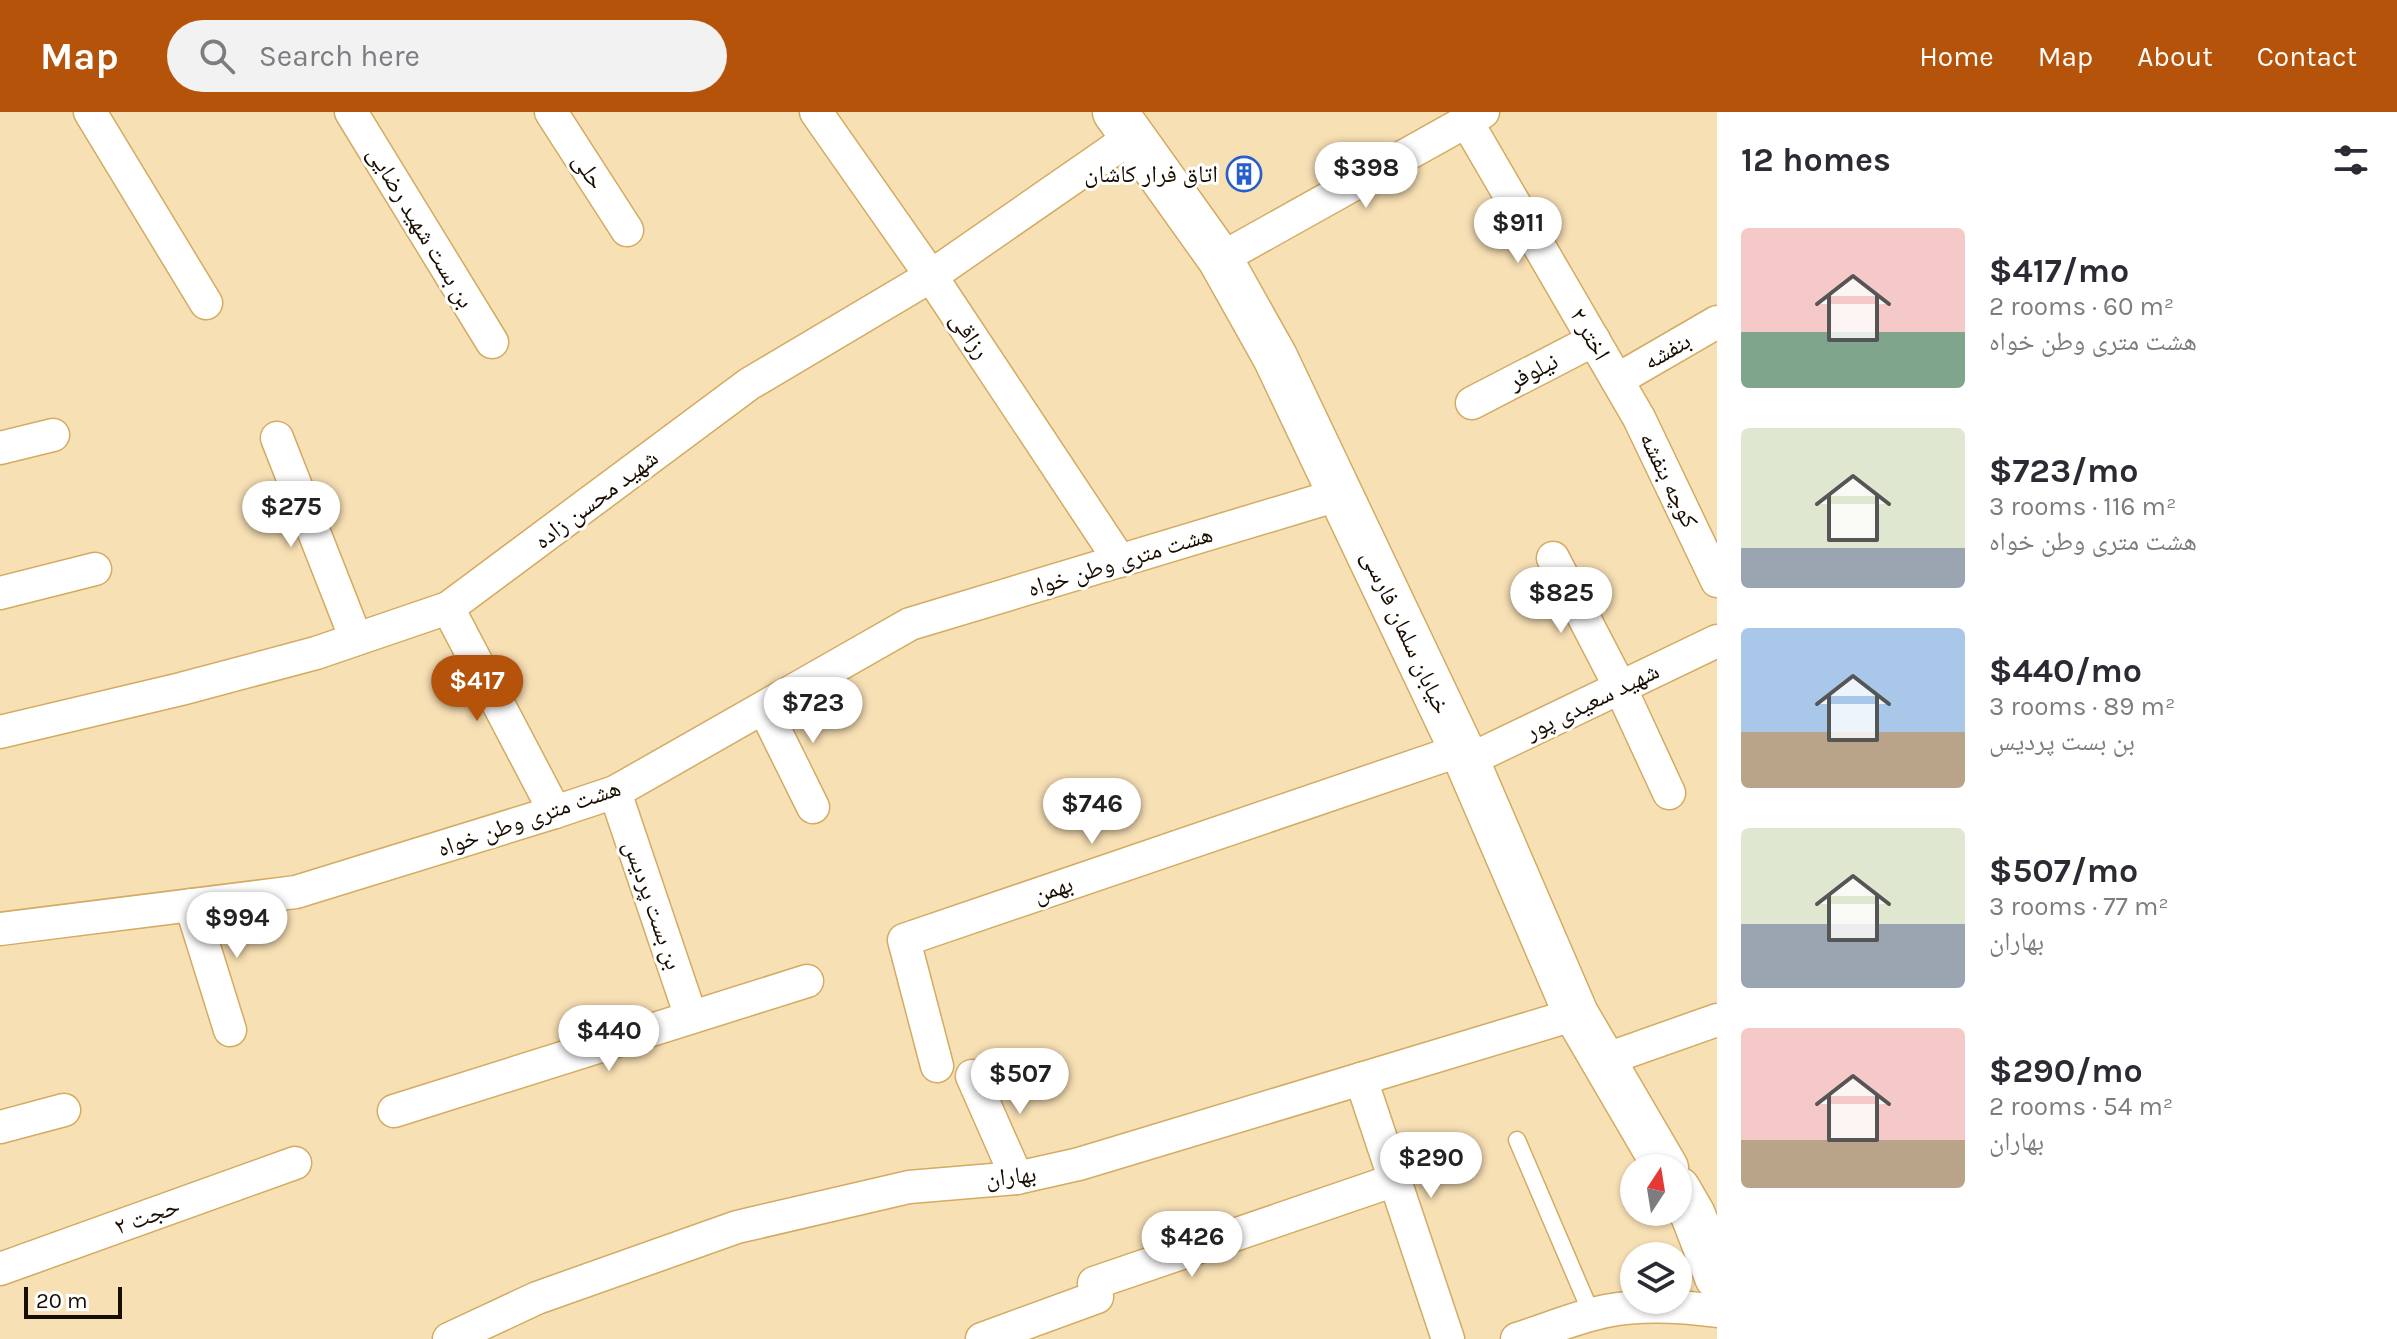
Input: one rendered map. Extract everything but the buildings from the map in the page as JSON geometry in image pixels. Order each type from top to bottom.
[{"type":"main road","name":"خیابان سلمان فارسی","points":[[1124,124],[1220,259],[1275,357],[1464,755],[1576,1014],[1658,1154]]},
{"type":"main road","points":[[1692,1213],[1717,1277]]},
{"type":"street","points":[[90,112],[206,303]]},
{"type":"street","name":"بن بست شهید رضایی","points":[[351,112],[492,342]]},
{"type":"street","name":"حلی","points":[[551,112],[627,230]]},
{"type":"street","name":"رزاقی","points":[[816,112],[931,276],[1120,561]]},
{"type":"street","points":[[1220,259],[1475,117]]},
{"type":"street","name":"اختر ۲","points":[[1475,117],[1617,380]]},
{"type":"street","name":"شهید محسن زاده","points":[[0,732],[316,653],[448,608],[749,384],[931,276],[1124,124]]},
{"type":"street","name":"بنفشه","points":[[1617,380],[1717,322]]},
{"type":"street","name":"نیلوفر","points":[[1472,403],[1594,340]]},
{"type":"street","name":"کوچه بنفشه","points":[[1617,380],[1639,418],[1717,581]]},
{"type":"street","points":[[0,448],[53,435]]},
{"type":"street","points":[[277,438],[356,639]]},
{"type":"street","name":"هشت متری وطن خواه","points":[[0,929],[296,892],[555,812],[615,792],[910,624],[1341,494]]},
{"type":"street","points":[[1553,558],[1620,687],[1669,793]]},
{"type":"street","points":[[0,593],[95,569]]},
{"type":"street","points":[[448,608],[555,812]]},
{"type":"street","name":"شهید سعیدی پور","points":[[1464,755],[1717,641]]},
{"type":"street","points":[[764,708],[813,807]]},
{"type":"street","name":"بهمن","points":[[937,1066],[904,940],[1464,755]]},
{"type":"street","name":"بن بست پردیس","points":[[615,792],[691,1017]]},
{"type":"street","points":[[191,905],[230,1030]]},
{"type":"street","points":[[394,1111],[807,981]]},
{"type":"street","name":"بهاران","points":[[449,1339],[537,1298],[737,1227],[909,1187],[1017,1178],[1079,1164],[1576,1014]]},
{"type":"street","points":[[1604,1060],[1717,1020]]},
{"type":"street","points":[[972,1076],[1017,1178]]},
{"type":"street","points":[[1361,1079],[1448,1339]]},
{"type":"street","points":[[0,1127],[64,1110]]},
{"type":"street","name":"حجت ۲","points":[[0,1269],[295,1163]]},
{"type":"street","points":[[982,1339],[1097,1297],[1094,1283],[1395,1180]]},
{"type":"street","points":[[1517,1339],[1592,1315],[1626,1308],[1684,1307],[1717,1311]]},
{"type":"lane","points":[[1517,1140],[1592,1315]]},
{"type":"place","name":"اتاق فرار کاشان","points":[[1244,174]]}]
